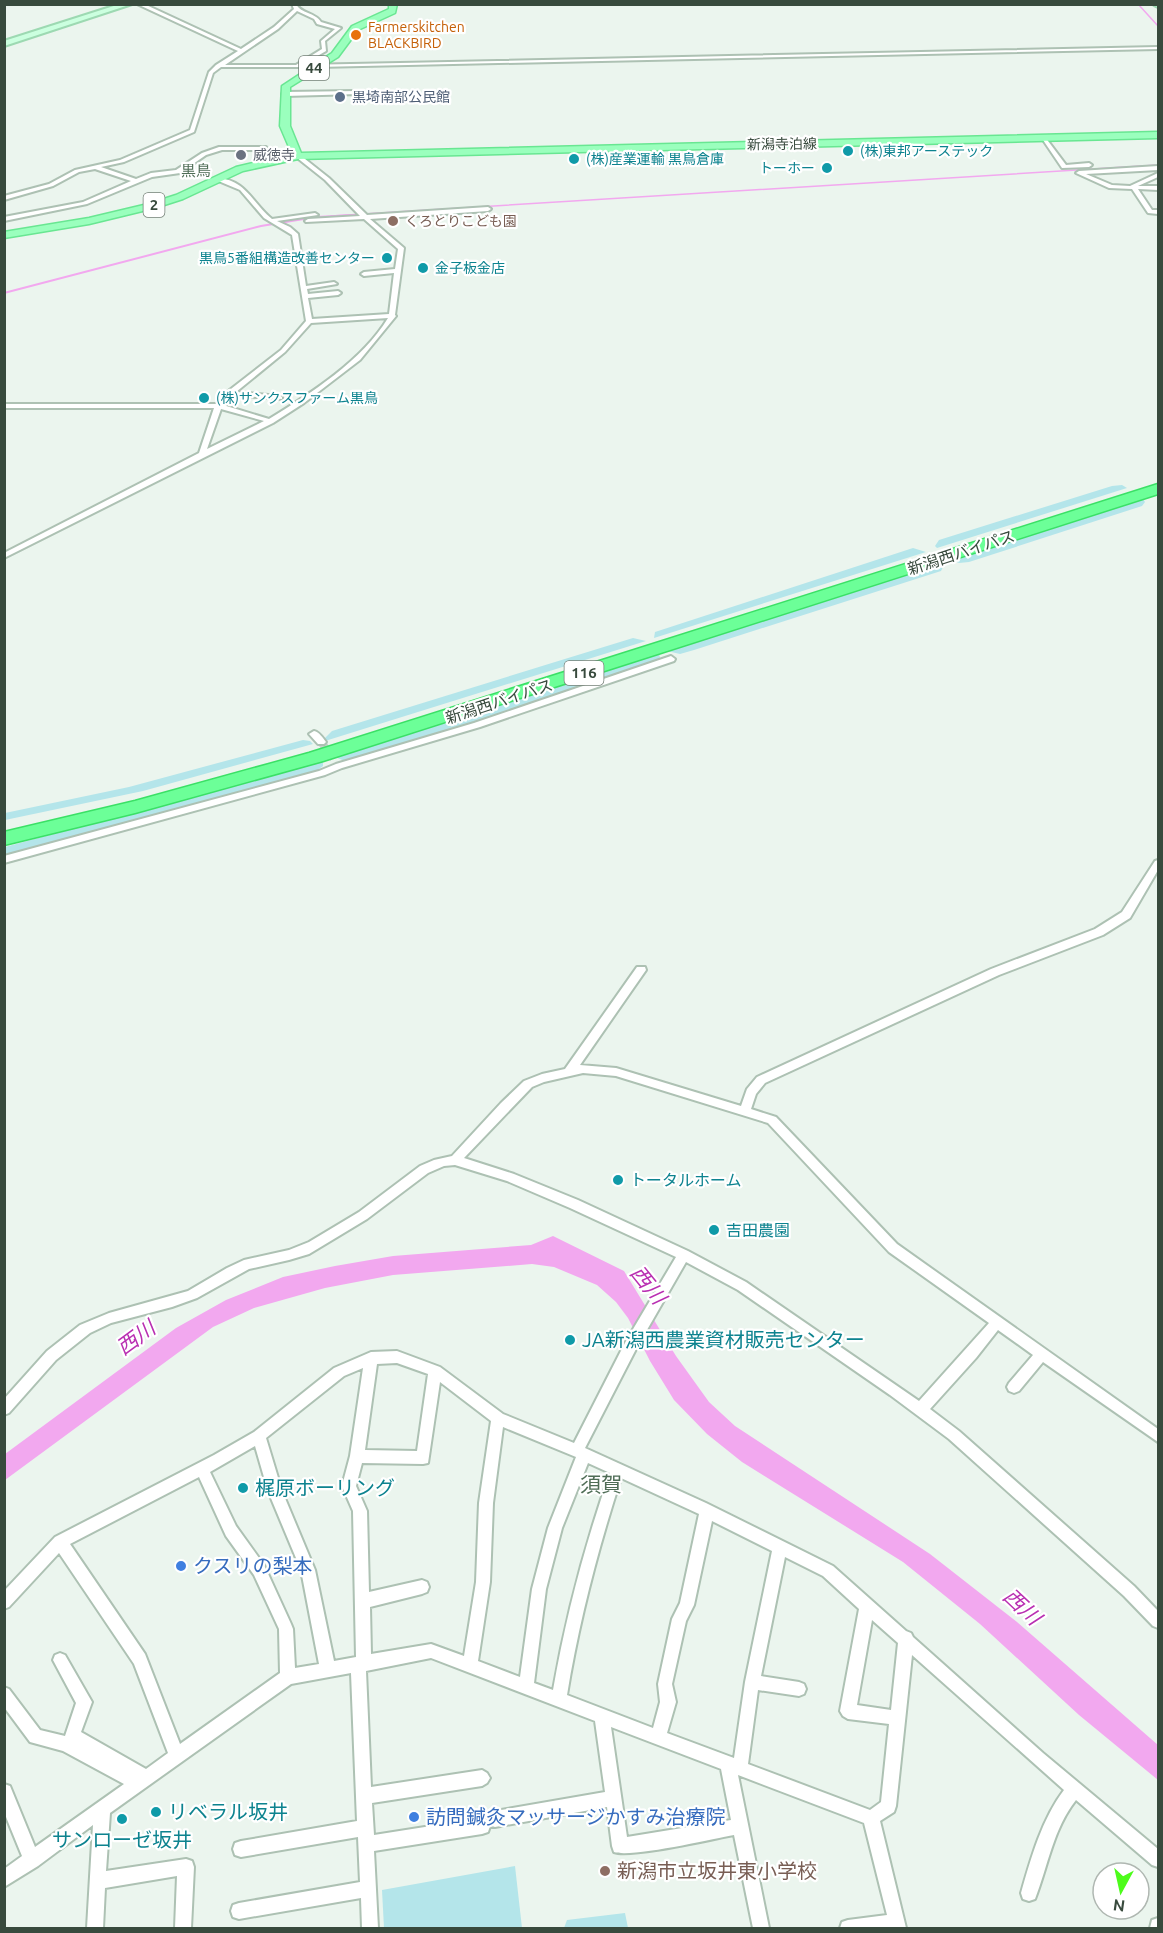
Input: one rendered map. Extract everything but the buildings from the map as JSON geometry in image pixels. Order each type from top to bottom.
[{"type":"highway","name":"新潟西バイパス","points":[[45,825],[423,717],[1158,482]]},
{"type":"highway","name":"新潟西バイパス","points":[[45,825],[232,781],[429,723],[1158,489]]},
{"type":"highway","points":[[4,828],[45,825]]},
{"type":"highway","points":[[4,840],[45,825]]},
{"type":"main road","name":"44","points":[[298,156],[286,132],[286,86],[335,55],[356,28],[392,11],[393,4]]},
{"type":"main road","name":"新潟寺泊線","points":[[298,156],[1158,135]]},
{"type":"main road","name":"2","points":[[4,235],[78,224],[146,207],[192,193],[218,179],[272,159],[298,156]]},
{"type":"street","points":[[4,44],[129,4]]},
{"type":"street","points":[[139,4],[241,51]]},
{"type":"street","points":[[4,198],[51,185],[77,171],[122,161],[192,131],[211,72],[276,28],[295,7],[316,18],[319,23],[339,28],[323,41],[324,50],[297,66]]},
{"type":"street","points":[[218,66],[317,66],[1158,48]]},
{"type":"street","points":[[285,94],[357,93]]},
{"type":"street","points":[[1043,138],[1064,167],[1158,161]]},
{"type":"street","points":[[4,219],[85,203],[151,175],[178,172],[204,154],[221,148],[264,148],[272,159]]},
{"type":"street","points":[[4,556],[202,454],[270,422],[308,398],[358,359],[393,316],[401,248],[327,179],[298,156]]},
{"type":"street","points":[[95,166],[136,181]]},
{"type":"street","points":[[1158,168],[1079,173],[1103,185],[1158,188]]},
{"type":"street","points":[[1134,188],[1143,181],[1158,176]]},
{"type":"street","points":[[202,454],[218,406],[229,393],[297,337],[309,321],[295,234],[265,216],[246,190],[234,183],[218,179]]},
{"type":"street","points":[[1134,188],[1150,212],[1158,212]]},
{"type":"street","points":[[277,223],[362,214],[489,209]]},
{"type":"street","points":[[277,223],[362,214]]},
{"type":"street","points":[[308,221],[313,228]]},
{"type":"street","points":[[364,274],[398,271]]},
{"type":"street","points":[[304,292],[334,284]]},
{"type":"street","points":[[304,292],[338,293]]},
{"type":"street","points":[[309,321],[393,316]]},
{"type":"street","points":[[297,337],[308,337]]},
{"type":"street","points":[[229,393],[280,398]]},
{"type":"street","points":[[4,406],[218,406],[270,422]]},
{"type":"street","points":[[4,860],[322,773],[336,762],[477,725],[671,659]]},
{"type":"street","points":[[746,1111],[751,1092],[761,1080],[995,972],[1099,932],[1126,915],[1158,863]]},
{"type":"street","points":[[569,1072],[641,970]]},
{"type":"street","points":[[455,1160],[528,1084],[583,1069],[616,1072],[772,1120],[893,1248],[1158,1436]]},
{"type":"street","points":[[4,1409],[60,1348],[84,1329],[104,1319],[185,1298],[230,1271],[251,1263],[296,1255],[349,1225],[407,1181],[440,1160],[455,1160],[510,1177],[684,1255],[742,1286],[954,1435],[1129,1591],[1158,1621]]},
{"type":"street","points":[[526,1687],[539,1589],[555,1528],[580,1453],[631,1345],[684,1255]]},
{"type":"street","points":[[920,1410],[965,1362],[997,1322]]},
{"type":"street","points":[[1014,1387],[1042,1353]]},
{"type":"street","points":[[4,1602],[60,1542],[202,1469],[259,1436],[339,1372],[371,1358],[397,1357],[435,1371],[498,1418],[707,1511],[828,1571],[1074,1789],[1158,1859]]},
{"type":"street","points":[[370,1929],[364,1796],[360,1511],[349,1486],[357,1456],[371,1358]]},
{"type":"street","points":[[357,1456],[423,1458],[435,1371]]},
{"type":"street","points":[[470,1666],[483,1582],[486,1503],[498,1418]]},
{"type":"street","points":[[259,1436],[275,1491],[308,1570],[328,1670]]},
{"type":"street","points":[[202,1469],[231,1531],[259,1570],[286,1629],[288,1677]]},
{"type":"street","points":[[559,1699],[569,1636],[582,1581],[617,1471]]},
{"type":"street","points":[[658,1737],[668,1702],[665,1684],[667,1673],[679,1619],[687,1605],[707,1511]]},
{"type":"street","points":[[60,1542],[140,1659],[177,1756]]},
{"type":"street","points":[[761,1929],[740,1826],[734,1765],[780,1547]]},
{"type":"street","points":[[363,1600],[422,1587]]},
{"type":"street","points":[[867,1607],[849,1710],[897,1718]]},
{"type":"street","points":[[871,1818],[888,1806],[906,1638]]},
{"type":"street","points":[[4,1879],[288,1677],[431,1651],[871,1818]]},
{"type":"street","points":[[60,1660],[84,1702],[72,1735],[143,1781]]},
{"type":"street","points":[[752,1682],[799,1689]]},
{"type":"street","points":[[4,1694],[35,1737],[65,1744],[143,1781]]},
{"type":"street","points":[[602,1715],[620,1846],[642,1845],[740,1826]]},
{"type":"street","points":[[364,1796],[482,1778]]},
{"type":"street","points":[[1029,1893],[1035,1872],[1064,1801],[1074,1789]]},
{"type":"street","points":[[4,1792],[32,1860]]},
{"type":"street","points":[[241,1849],[488,1822],[614,1798]]},
{"type":"street","points":[[95,1929],[102,1810]]},
{"type":"street","points":[[848,1929],[897,1925],[871,1818]]},
{"type":"street","points":[[97,1881],[186,1867],[183,1929]]},
{"type":"street","points":[[239,1911],[368,1889]]},
{"type":"shaded area","points":[[1122,485],[1127,488],[937,548],[935,546],[939,540],[1112,486]]},
{"type":"shaded area","points":[[1143,499],[1145,502],[1142,506],[969,562],[959,563],[952,560]]},
{"type":"shaded area","points":[[913,548],[926,552],[654,638],[655,632]]},
{"type":"shaded area","points":[[940,564],[943,567],[941,571],[694,650],[680,654],[667,651]]},
{"type":"shaded area","points":[[633,638],[646,641],[325,741],[332,731]]},
{"type":"shaded area","points":[[659,653],[660,658],[656,662],[437,735],[347,762],[335,757]]},
{"type":"shaded area","points":[[303,740],[313,744],[143,791],[5,820],[5,813],[129,787]]},
{"type":"shaded area","points":[[323,761],[323,766],[315,772],[5,856],[5,847]]},
{"type":"shaded area","points":[[553,1236],[624,1271],[676,1356],[709,1402],[735,1426],[930,1554],[1017,1622],[1158,1745],[1158,1780],[1079,1715],[980,1624],[903,1562],[742,1462],[707,1434],[674,1400],[650,1361],[628,1318],[616,1302],[597,1285],[554,1267],[532,1264],[393,1275],[325,1288],[254,1308],[213,1327],[5,1480],[5,1454],[176,1328],[226,1300],[283,1277],[335,1266],[393,1256],[531,1245]]},
{"type":"shaded area","points":[[515,1866],[522,1928],[384,1928],[382,1890]]},
{"type":"shaded area","points":[[625,1913],[628,1928],[564,1928],[567,1920]]},
{"type":"waterway","points":[[1138,4],[1158,26]]},
{"type":"waterway","points":[[331,216],[1158,165]]},
{"type":"waterway","points":[[4,293],[261,226],[316,217],[355,215]]},
{"type":"tunnel","points":[[321,742],[334,759]]},
{"type":"place","name":"Farmerskitchen BLACKBIRD","points":[[356,35]]},
{"type":"place","name":"黒埼南部公民館","points":[[340,97]]},
{"type":"place","name":"(株)東邦アーステック","points":[[848,151]]},
{"type":"place","name":"威徳寺","points":[[241,155]]},
{"type":"place","name":"(株)産業運輸 黒鳥倉庫","points":[[574,159]]},
{"type":"place","name":"トーホー","points":[[827,168]]},
{"type":"place","name":"くろとりこども園","points":[[393,221]]},
{"type":"place","name":"黒鳥5番組構造改善センター","points":[[387,258]]},
{"type":"place","name":"金子板金店","points":[[423,268]]},
{"type":"place","name":"(株)サンクスファーム黒鳥","points":[[204,398]]},
{"type":"place","name":"トータルホーム","points":[[618,1180]]},
{"type":"place","name":"吉田農園","points":[[714,1230]]},
{"type":"place","name":"JA新潟西農業資材販売センター","points":[[570,1340]]},
{"type":"place","name":"梶原ボーリング","points":[[243,1488]]},
{"type":"place","name":"クスリの梨本","points":[[181,1566]]},
{"type":"place","name":"リベラル坂井","points":[[156,1812]]},
{"type":"place","name":"訪問鍼灸マッサージかすみ治療院","points":[[414,1817]]},
{"type":"place","name":"サンローゼ坂井","points":[[122,1819]]},
{"type":"place","name":"新潟市立坂井東小学校","points":[[605,1871]]},
{"type":"district","name":"黒鳥","points":[[196,171]]},
{"type":"district","name":"須賀","points":[[601,1485]]},
{"type":"water label","name":"西川","points":[[648,1285]]},
{"type":"water label","name":"西川","points":[[136,1338]]},
{"type":"water label","name":"西川","points":[[1022,1607]]}]
